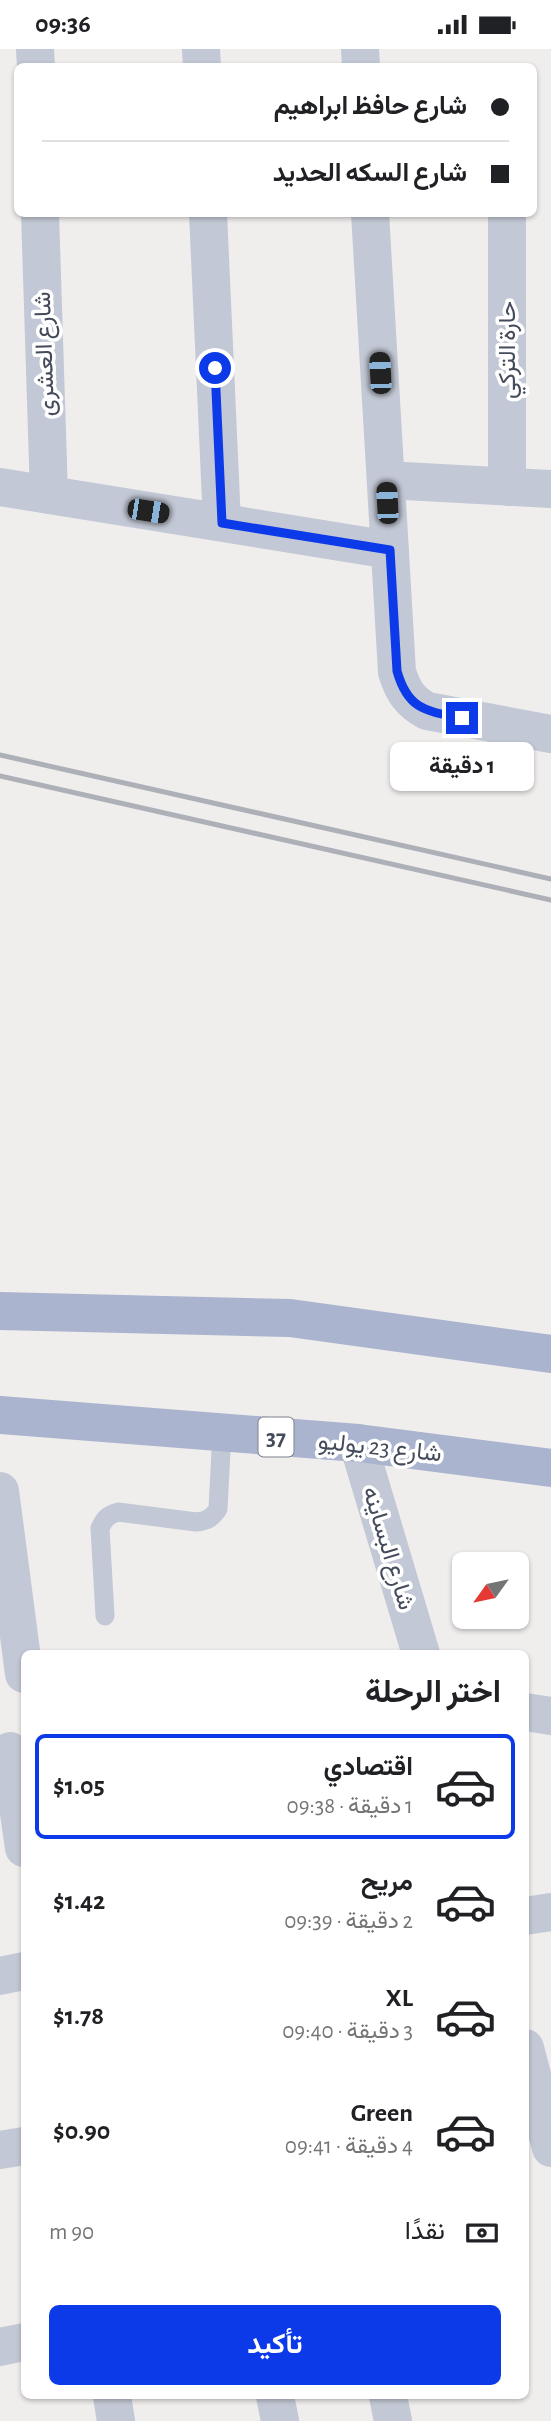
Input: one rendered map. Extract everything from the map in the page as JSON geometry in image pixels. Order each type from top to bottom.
[{"type":"main road","points":[[0,1311],[290,1318],[551,1354]]},
{"type":"main road","name":"شارع 23 يوليو","points":[[0,1415],[358,1443],[551,1468]]},
{"type":"street","name":"شارع العشرى","points":[[40,217],[48,495]]},
{"type":"street","points":[[208,217],[222,523]]},
{"type":"street","points":[[370,217],[397,671],[407,696],[427,711],[551,734]]},
{"type":"street","name":"حارة التركي","points":[[506,217],[507,487]]},
{"type":"street","points":[[386,480],[551,489]]},
{"type":"street","points":[[0,487],[390,550]]},
{"type":"street","name":"شارع البساينه","points":[[358,1443],[420,1650]]},
{"type":"street","points":[[0,1491],[21,1651]]},
{"type":"street","points":[[529,1713],[551,1716]]},
{"type":"street","points":[[11,1751],[21,1826]]},
{"type":"street","points":[[529,1915],[551,1912]]},
{"type":"street","points":[[0,1976],[21,1972]]},
{"type":"street","points":[[529,2068],[543,2136]]},
{"type":"street","points":[[0,2150],[21,2146]]},
{"type":"street","points":[[0,2347],[21,2343]]},
{"type":"street","points":[[389,2399],[393,2421]]},
{"type":"lane","points":[[105,1616],[100,1528],[104,1520],[110,1514],[118,1512],[196,1521],[213,1517],[218,1509],[222,1432]]},
{"type":"railway","points":[[0,755],[551,879]]},
{"type":"railway","points":[[0,776],[551,900]]},
{"type":"route","points":[[215,368],[222,523],[390,550],[397,671],[401,685],[407,696],[427,711],[462,718]]}]
